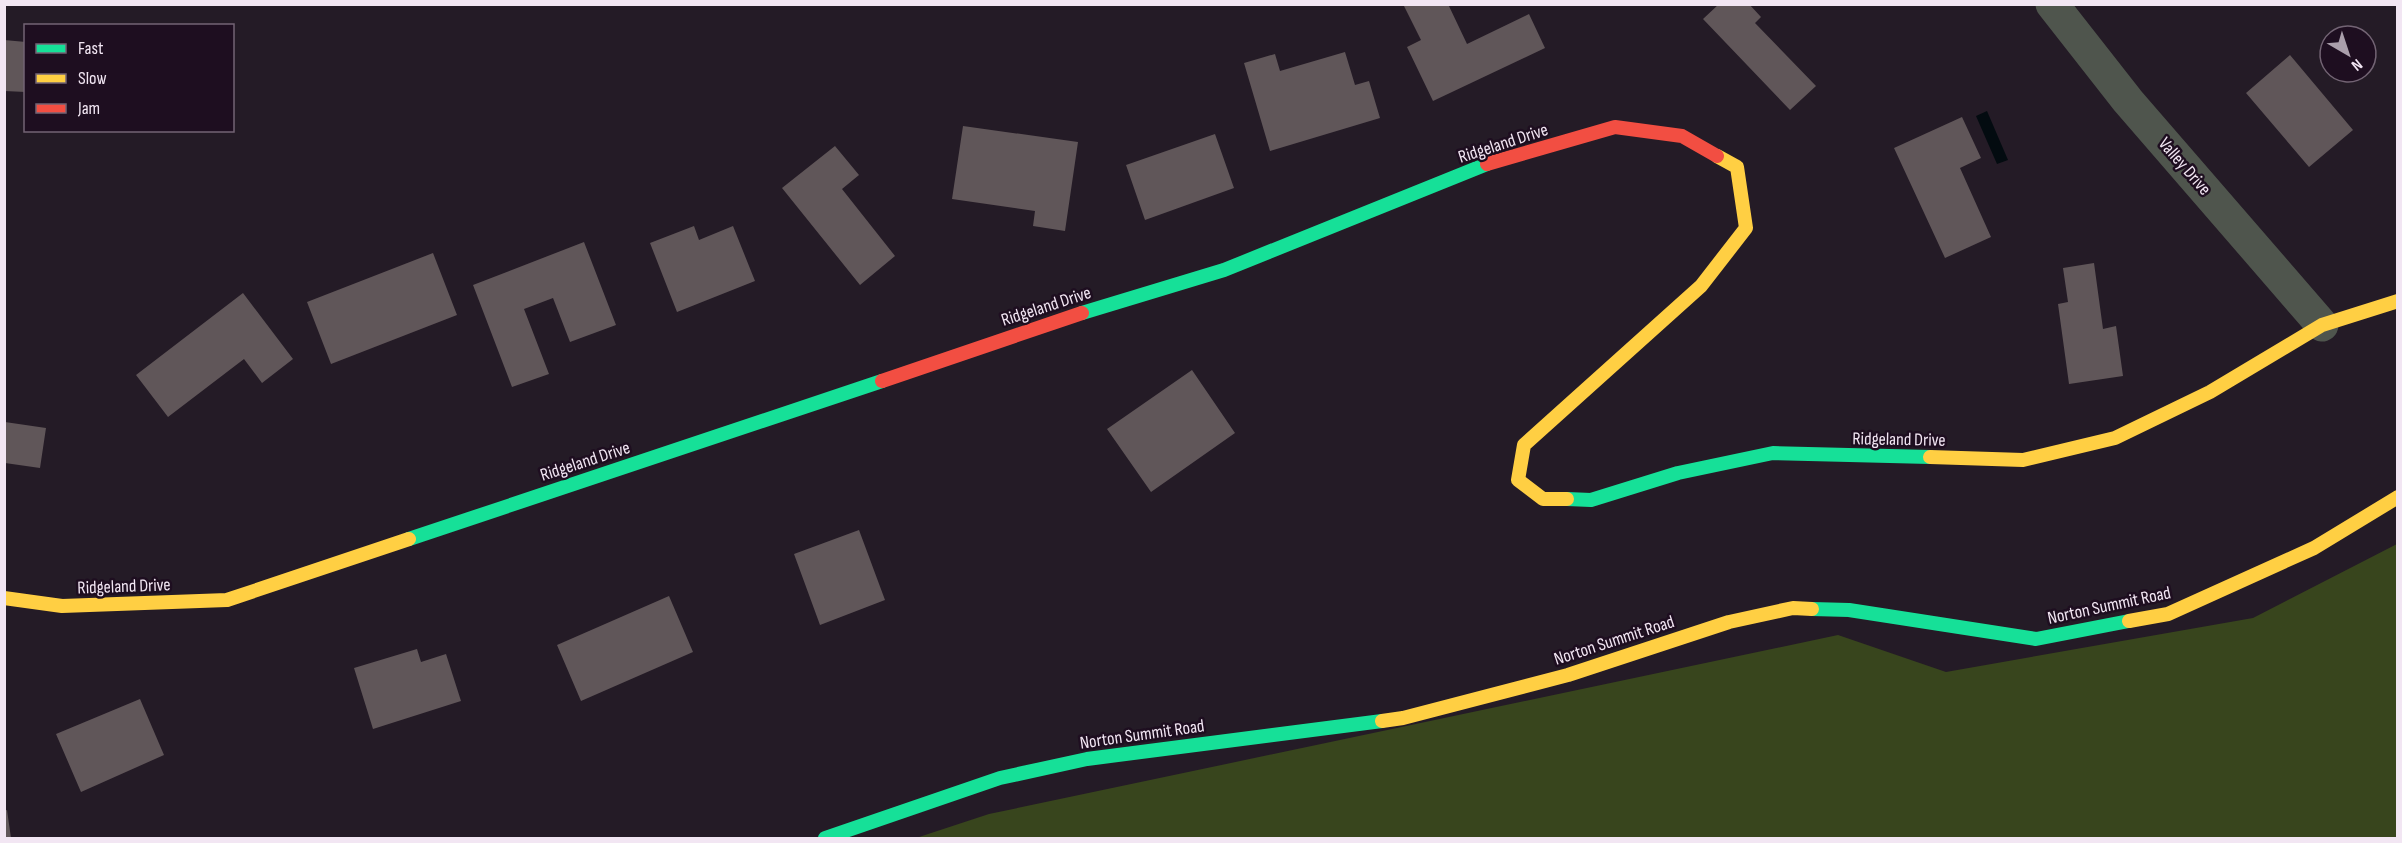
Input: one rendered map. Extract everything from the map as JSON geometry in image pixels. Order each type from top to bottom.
[{"type":"street","name":"Valley Drive","points":[[2052,4],[2128,101],[2322,325]]},
{"type":"street","name":"Ridgeland Drive","points":[[4,598],[62,606],[227,600],[1055,321],[1224,270],[1495,161],[1615,127],[1682,136],[1737,167],[1746,228],[1701,285],[1524,445],[1518,480],[1543,499],[1591,500],[1678,473],[1773,453],[2023,460],[2115,438],[2210,392],[2322,325],[2397,301]]},
{"type":"street","name":"Norton Summit Road","points":[[825,838],[1000,778],[1087,759],[1403,718],[1568,675],[1729,622],[1792,608],[1849,609],[2036,639],[2168,614],[2314,548],[2397,497]]},
{"type":"green space","points":[[2397,544],[2397,838],[916,838],[989,814],[1838,635],[1946,672],[2253,618]]},
{"type":"shaded area","points":[[1987,111],[2008,160],[1997,164],[1976,116]]},
{"type":"building","points":[[1403,4],[1448,4],[1467,44],[1529,14],[1545,48],[1433,101],[1407,47],[1421,40]]},
{"type":"building","points":[[1719,4],[1749,4],[1761,17],[1755,23],[1816,86],[1790,110],[1703,19]]},
{"type":"building","points":[[4,40],[24,42],[24,92],[4,91]]},
{"type":"building","points":[[1345,52],[1355,85],[1369,81],[1380,118],[1270,151],[1244,63],[1275,54],[1280,71]]},
{"type":"building","points":[[2290,55],[2353,130],[2309,167],[2246,93]]},
{"type":"building","points":[[1962,117],[1981,158],[1960,168],[1991,237],[1945,258],[1894,148]]},
{"type":"building","points":[[963,126],[1078,142],[1065,231],[1033,226],[1035,211],[952,199]]},
{"type":"building","points":[[1215,134],[1234,188],[1145,220],[1126,165]]},
{"type":"building","points":[[835,146],[859,175],[842,189],[895,256],[860,285],[782,188]]},
{"type":"building","points":[[694,226],[699,240],[733,226],[755,281],[677,312],[650,243]]},
{"type":"building","points":[[584,242],[616,325],[570,342],[553,298],[524,309],[549,374],[512,387],[473,285]]},
{"type":"building","points":[[433,253],[457,315],[331,364],[307,302]]},
{"type":"building","points":[[2094,263],[2103,329],[2116,326],[2123,376],[2069,384],[2058,304],[2068,302],[2063,268]]},
{"type":"building","points":[[243,293],[293,359],[262,383],[244,359],[168,417],[136,375]]},
{"type":"building","points":[[1192,370],[1235,433],[1151,492],[1107,429]]},
{"type":"building","points":[[5,422],[46,428],[40,468],[5,463]]},
{"type":"building","points":[[859,530],[885,600],[820,625],[794,554]]},
{"type":"building","points":[[669,596],[693,652],[581,701],[557,645]]},
{"type":"building","points":[[417,649],[421,662],[446,654],[461,701],[373,729],[354,668]]},
{"type":"building","points":[[140,699],[164,755],[81,792],[56,734]]},
{"type":"building","points":[[7,810],[11,838],[4,838],[4,811]]},
{"type":"traffic: fast","points":[[1082,313],[1224,270],[1487,164]]},
{"type":"traffic: fast","points":[[409,539],[882,381]]},
{"type":"traffic: fast","points":[[1567,499],[1591,500],[1678,473],[1773,453],[1930,457]]},
{"type":"traffic: fast","points":[[1812,609],[1849,610],[2036,639],[2129,621]]},
{"type":"traffic: fast","points":[[825,838],[1000,778],[1087,759],[1382,721]]},
{"type":"traffic: slow","points":[[1567,499],[1543,499],[1518,480],[1524,445],[1701,286],[1746,228],[1737,167],[1717,156]]},
{"type":"traffic: slow","points":[[1930,457],[2023,460],[2115,438],[2210,392],[2322,325],[2398,301]]},
{"type":"traffic: slow","points":[[2129,621],[2168,614],[2314,548],[2398,497]]},
{"type":"traffic: slow","points":[[4,598],[62,606],[227,600],[409,539]]},
{"type":"traffic: slow","points":[[1382,721],[1403,718],[1568,675],[1729,622],[1793,608],[1812,609]]},
{"type":"traffic: jam","points":[[1487,164],[1615,127],[1682,136],[1717,156]]},
{"type":"traffic: jam","points":[[882,381],[1082,313]]}]
